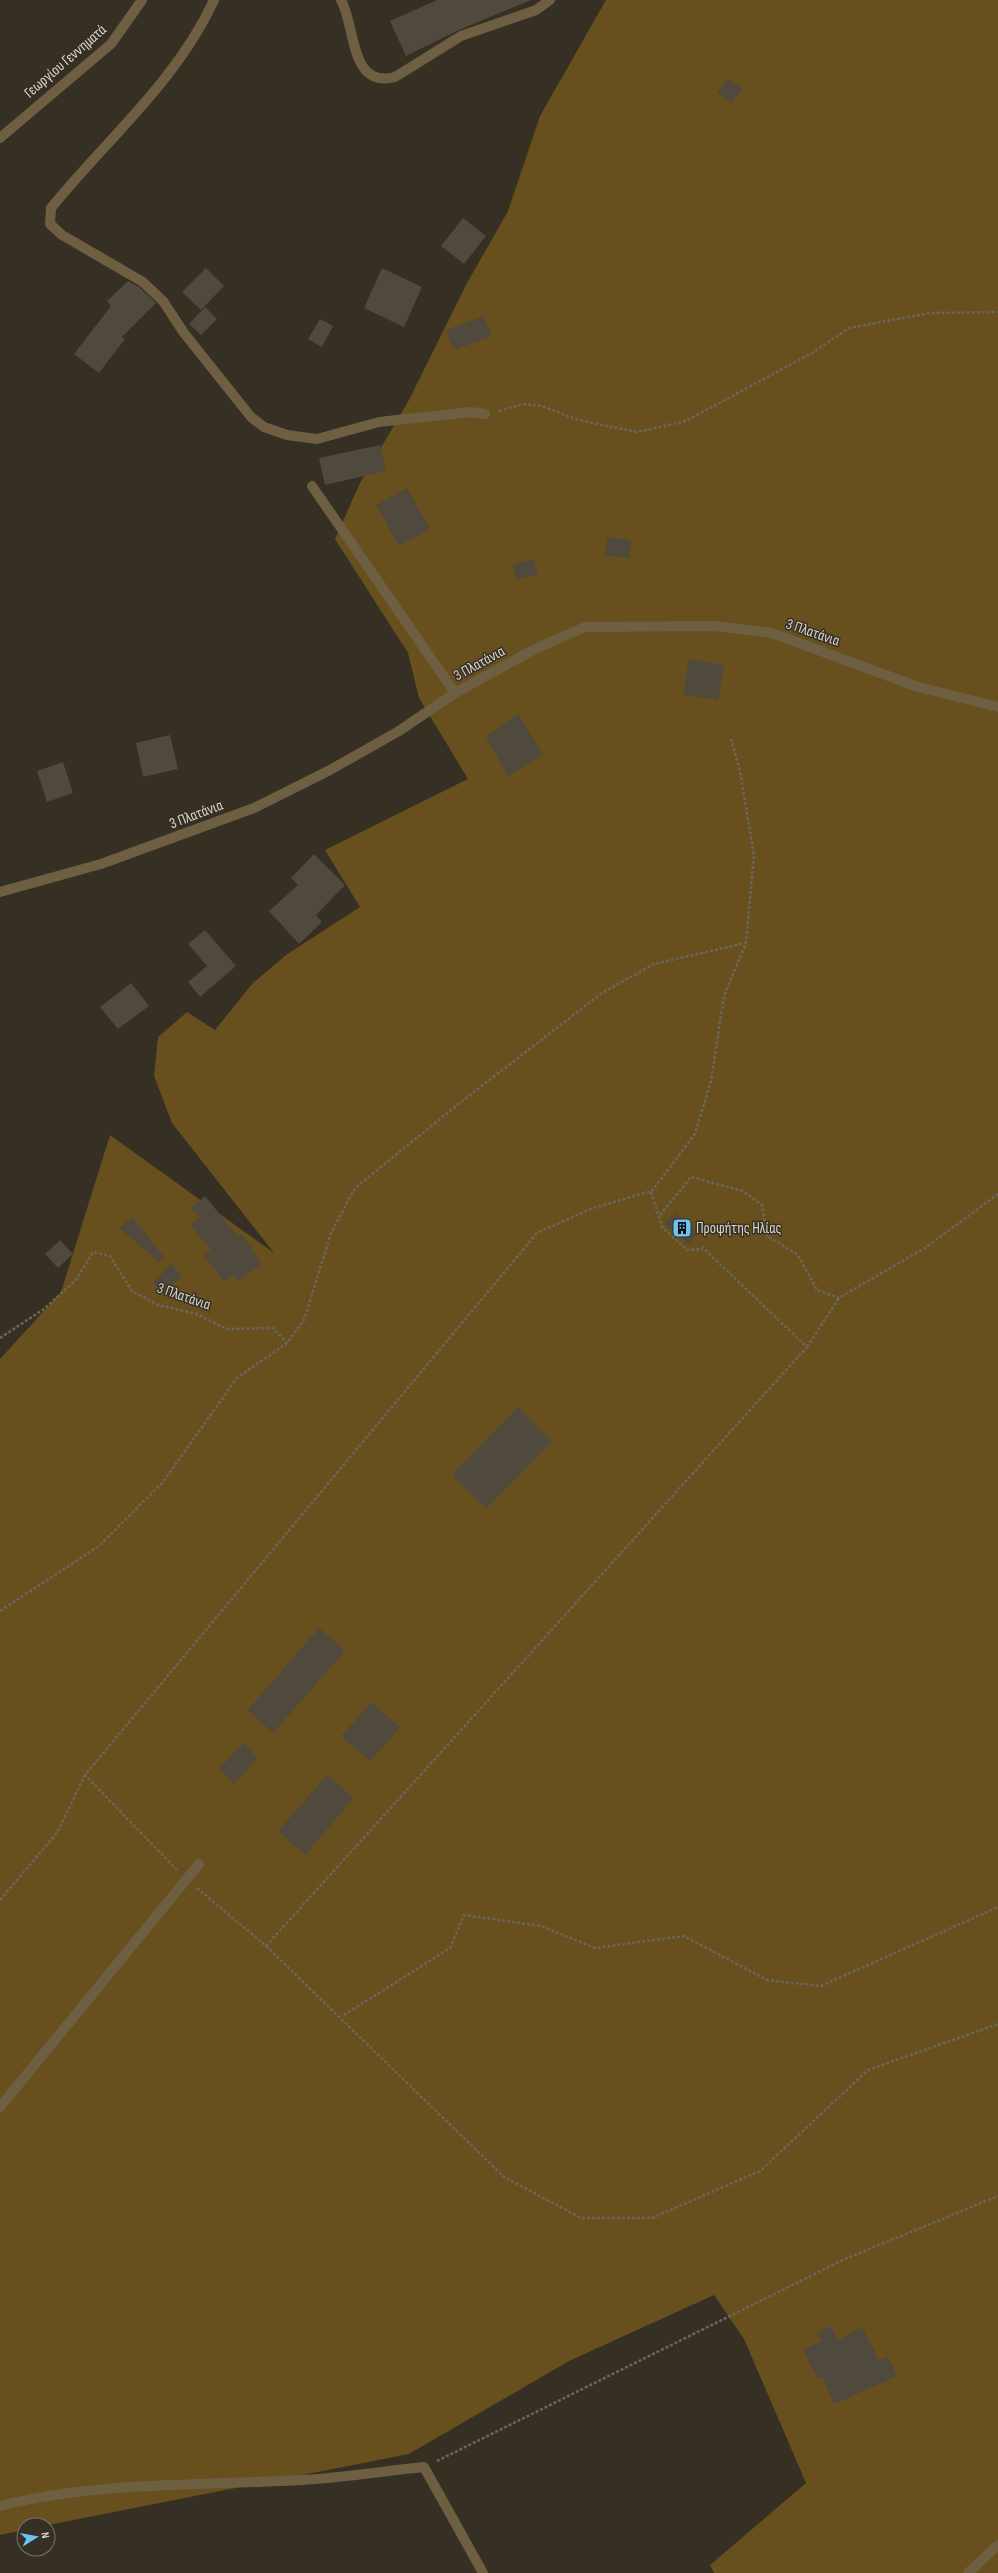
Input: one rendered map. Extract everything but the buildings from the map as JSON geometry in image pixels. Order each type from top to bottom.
[{"type":"street","name":"Γεωργίου Γεννηματά","points":[[0,138],[111,44],[142,0]]},
{"type":"street","points":[[214,0],[199,30],[174,66],[51,208],[48,219],[50,224],[62,235],[143,282],[162,301],[184,333],[250,417],[270,430],[287,435],[317,439],[379,422],[470,412],[485,414]]},
{"type":"street","points":[[341,0],[348,11],[354,46],[360,64],[374,77],[388,79],[395,77],[461,36],[536,10],[550,0]]},
{"type":"street","points":[[312,486],[455,693]]},
{"type":"street","name":"3 Πλατάνια","points":[[0,892],[101,864],[254,808],[330,770],[399,731],[455,693],[535,649],[585,627],[714,626],[772,634],[918,687],[998,707]]},
{"type":"street","points":[[0,2107],[199,1864]]},
{"type":"street","points":[[0,2506],[29,2498],[153,2485],[302,2480],[424,2467],[483,2573]]},
{"type":"street","points":[[968,2573],[998,2545]]},
{"type":"path","points":[[485,414],[523,404],[542,406],[578,420],[637,432],[686,421],[812,353],[849,328],[930,313],[998,312]]},
{"type":"path","points":[[0,1900],[57,1832],[85,1775],[537,1233],[593,1208],[651,1192],[695,1134],[711,1081],[724,996],[746,943],[754,855],[740,771],[731,739]]},
{"type":"path","points":[[0,1611],[99,1546],[163,1482],[238,1378],[287,1342],[304,1320],[331,1233],[356,1188],[461,1102],[602,993],[654,964],[746,943]]},
{"type":"path","points":[[660,1215],[691,1177],[744,1192],[762,1205],[767,1236],[798,1255],[817,1290],[839,1298]]},
{"type":"path","points":[[651,1192],[660,1215],[662,1227],[687,1250],[703,1248],[806,1347]]},
{"type":"path","points":[[266,1946],[806,1347],[839,1298],[925,1248],[998,1194]]},
{"type":"path","name":"3 Πλατάνια","points":[[0,1338],[44,1309],[76,1280],[93,1252],[110,1256],[132,1291],[158,1305],[197,1314],[227,1329],[273,1328],[287,1342]]},
{"type":"path","points":[[85,1775],[187,1879],[266,1946],[504,2177],[581,2218],[652,2218],[760,2171],[868,2070],[998,2024]]},
{"type":"path","points":[[344,2015],[450,1948],[464,1915],[541,1926],[594,1948],[684,1936],[767,1980],[821,1986],[998,1907]]},
{"type":"path","points":[[424,2467],[845,2259],[998,2196]]},
{"type":"shaded area","points":[[606,0],[998,0],[998,2573],[714,2573],[710,2565],[806,2483],[744,2339],[714,2295],[569,2361],[409,2454],[56,2523],[56,2517],[16,2517],[16,2532],[0,2535],[0,1359],[61,1292],[110,1135],[274,1253],[172,1123],[154,1076],[158,1037],[187,1012],[215,1030],[252,984],[286,955],[360,907],[325,850],[468,779],[419,698],[408,653],[335,539],[360,483],[409,400],[466,285],[508,211],[540,116]]},
{"type":"place","name":"Προφήτης Ηλίας","points":[[682,1228]]}]
